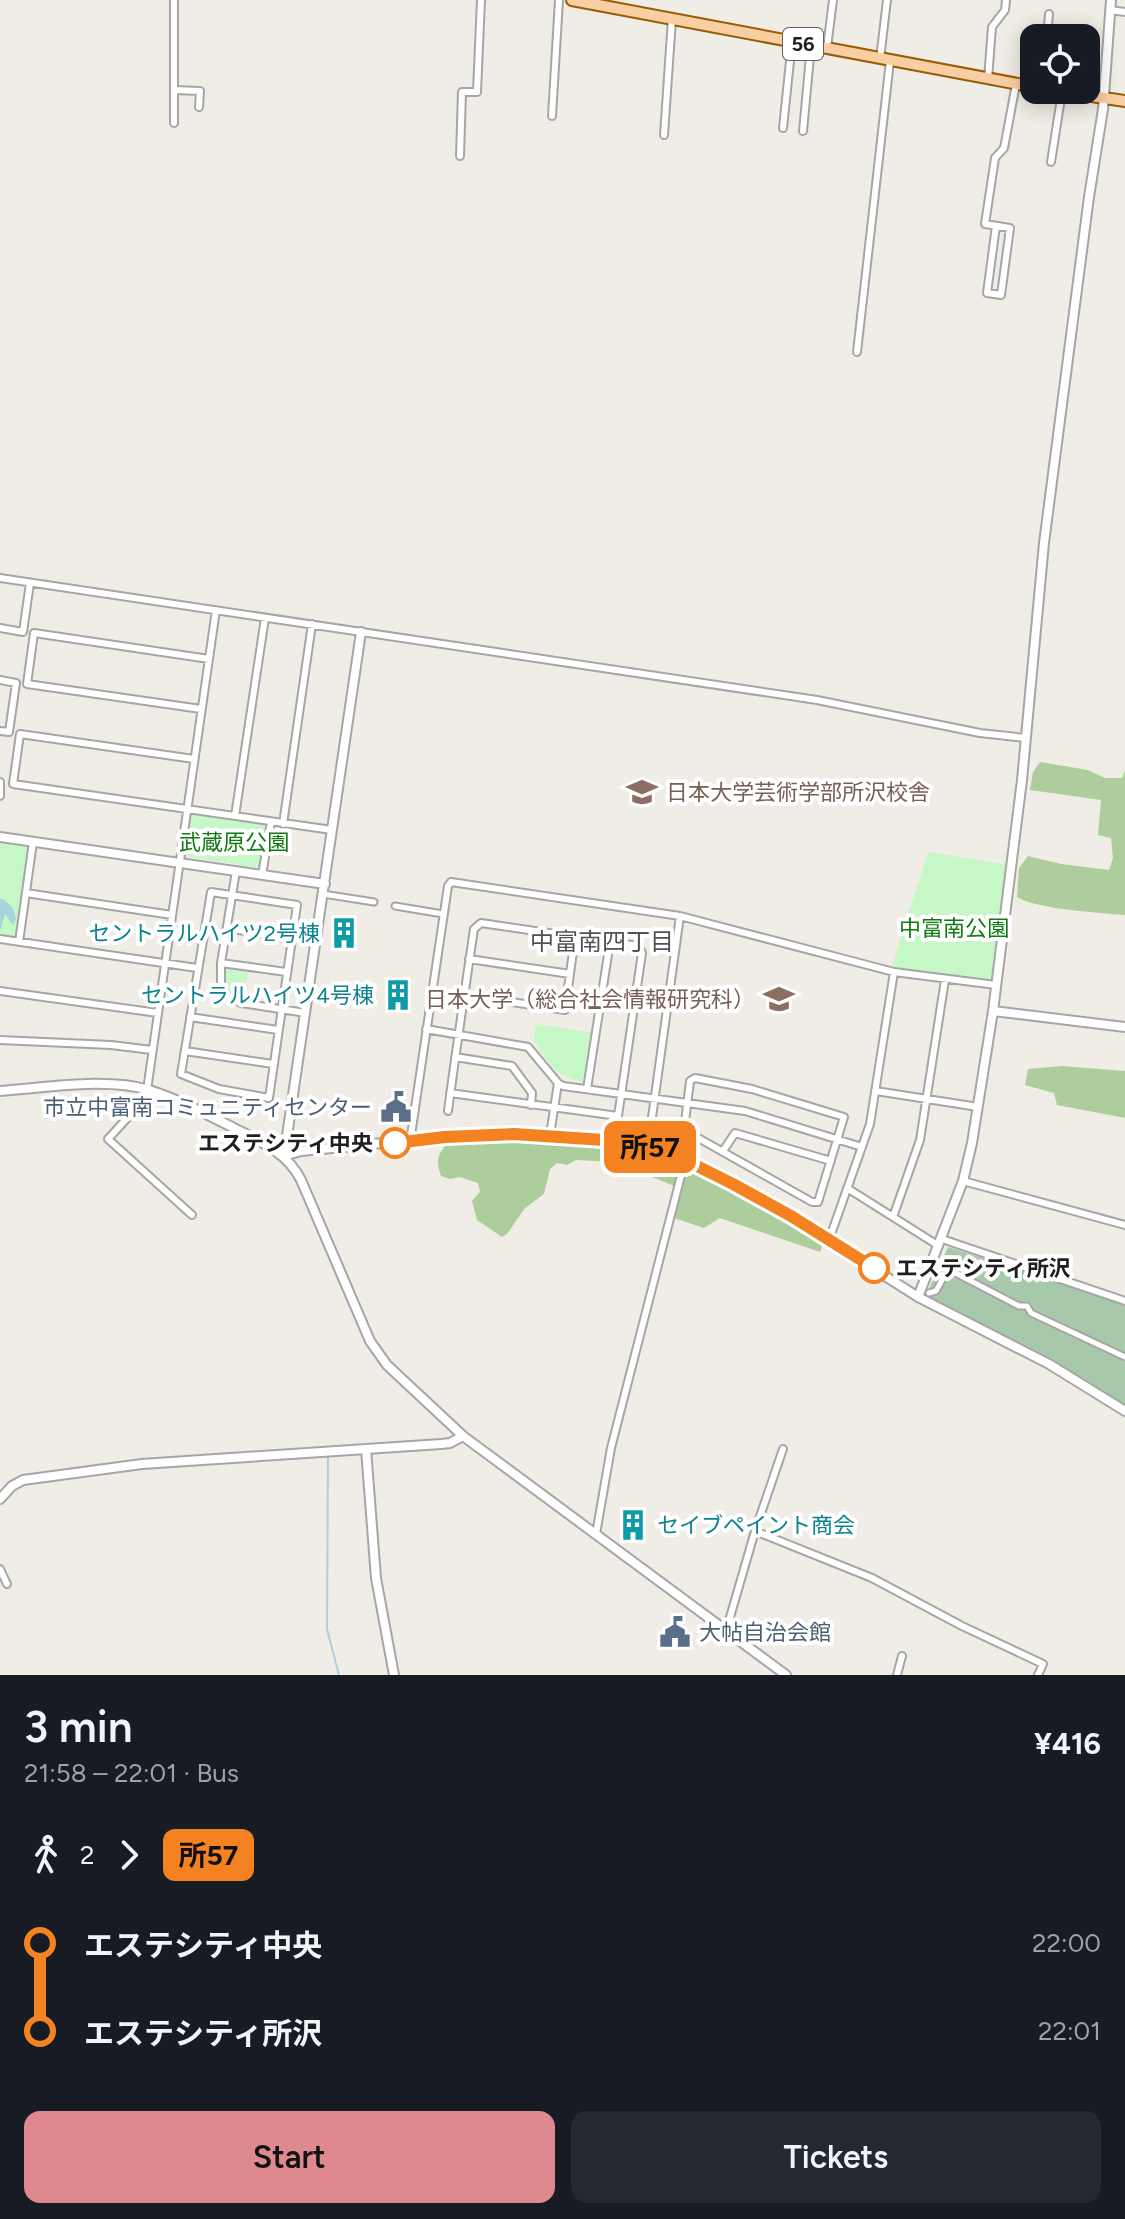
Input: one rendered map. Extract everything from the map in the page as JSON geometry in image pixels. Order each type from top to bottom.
[{"type":"main road","name":"56","points":[[572,0],[1020,85]]},
{"type":"main road","points":[[1100,99],[1125,101]]},
{"type":"street","points":[[174,0],[174,123]]},
{"type":"street","points":[[460,156],[462,92],[477,92],[481,0]]},
{"type":"street","points":[[552,116],[559,0]]},
{"type":"street","points":[[827,49],[833,0]]},
{"type":"street","points":[[857,352],[885,60],[887,0]]},
{"type":"street","points":[[988,79],[992,27],[1005,10],[1006,0]]},
{"type":"street","points":[[918,1297],[963,1181],[978,1107],[993,1011],[1026,738],[1044,543],[1104,100],[1110,5],[1125,12]]},
{"type":"street","points":[[1048,24],[1049,14]]},
{"type":"street","points":[[664,135],[672,19]]},
{"type":"street","points":[[783,128],[792,42]]},
{"type":"street","points":[[803,131],[811,46]]},
{"type":"street","points":[[996,226],[987,293],[1001,295],[1010,228],[985,224],[995,158],[1004,148],[1016,84]]},
{"type":"street","points":[[174,90],[200,91],[199,107]]},
{"type":"street","points":[[1051,162],[1056,104]]},
{"type":"street","points":[[0,578],[817,700],[980,733],[1026,738]]},
{"type":"street","points":[[0,628],[23,632],[30,583]]},
{"type":"street","points":[[192,1215],[108,1139],[150,1090],[152,1050],[216,610]]},
{"type":"street","points":[[235,816],[265,618]]},
{"type":"street","points":[[283,824],[312,624]]},
{"type":"street","points":[[284,1156],[361,632]]},
{"type":"street","points":[[201,709],[27,684],[34,633],[209,659]]},
{"type":"street","points":[[0,680],[16,683],[9,732],[0,731]]},
{"type":"street","points":[[194,759],[20,734],[13,784],[332,830]]},
{"type":"street","points":[[0,782],[0,796]]},
{"type":"street","points":[[262,875],[271,822]]},
{"type":"street","points":[[0,837],[262,875],[374,902]]},
{"type":"street","points":[[19,942],[33,842]]},
{"type":"street","points":[[236,871],[221,963],[220,981],[224,991],[241,1003],[306,1013]]},
{"type":"street","points":[[410,1142],[443,914],[451,882],[680,916],[894,972],[996,985]]},
{"type":"street","points":[[26,893],[172,915]]},
{"type":"street","points":[[209,893],[232,895],[297,905],[269,1098],[219,1089],[181,1074],[209,893]]},
{"type":"street","points":[[395,906],[443,914]]},
{"type":"street","points":[[648,1146],[680,916]]},
{"type":"street","points":[[448,1111],[450,1093],[469,959],[474,929],[481,923],[638,946],[642,953],[618,1116],[450,1093]]},
{"type":"street","points":[[227,928],[291,939]]},
{"type":"street","points":[[464,995],[565,1010],[575,937]]},
{"type":"street","points":[[0,939],[197,968]]},
{"type":"street","points":[[587,1089],[610,942]]},
{"type":"street","points":[[469,959],[570,974]]},
{"type":"street","points":[[221,963],[286,972]]},
{"type":"street","points":[[829,1240],[862,1147],[876,1091],[894,972]]},
{"type":"street","points":[[893,1217],[920,1140],[945,980]]},
{"type":"street","points":[[0,991],[158,1013]]},
{"type":"street","points":[[993,1011],[1125,1027]]},
{"type":"street","points":[[190,1017],[278,1030]]},
{"type":"street","points":[[426,1029],[524,1044],[558,1083],[745,1111],[862,1147]]},
{"type":"street","points":[[0,1040],[152,1050]]},
{"type":"street","points":[[185,1051],[273,1064]]},
{"type":"street","points":[[455,1057],[512,1066],[532,1093],[531,1105]]},
{"type":"street","points":[[695,1078],[752,1089],[844,1117],[818,1202],[812,1202],[684,1130],[687,1103],[690,1081],[695,1078]]},
{"type":"street","points":[[550,1135],[558,1083]]},
{"type":"street","points":[[0,1091],[105,1085],[150,1090],[192,1107],[284,1156],[301,1180],[370,1341],[387,1365],[463,1436],[786,1675]]},
{"type":"street","points":[[876,1091],[978,1107]]},
{"type":"street","points":[[723,1151],[735,1133],[831,1161]]},
{"type":"street","points":[[284,1156],[301,1151],[480,1135],[618,1139],[648,1146],[685,1160],[791,1216],[918,1297],[1049,1364],[1125,1411]]},
{"type":"street","points":[[596,1534],[611,1448],[685,1160]]},
{"type":"street","points":[[963,1181],[1125,1225]]},
{"type":"street","points":[[847,1188],[940,1243],[1125,1301]]},
{"type":"street","points":[[929,1293],[936,1291],[948,1269],[1019,1306],[1027,1306],[1031,1313],[1125,1357]]},
{"type":"street","points":[[0,1499],[23,1480],[142,1464],[450,1443],[463,1436]]},
{"type":"street","points":[[366,1449],[376,1578],[394,1675]]},
{"type":"street","points":[[726,1631],[783,1449]]},
{"type":"street","points":[[755,1531],[872,1578],[962,1626],[1035,1659],[1043,1664],[1038,1675]]},
{"type":"street","points":[[0,1569],[7,1584]]},
{"type":"street","points":[[897,1675],[902,1656]]},
{"type":"green space","points":[[1040,762],[1088,770],[1105,778],[1122,778],[1125,770],[1125,915],[1053,907],[1017,897],[1019,868],[1028,856],[1109,870],[1113,858],[1111,838],[1098,835],[1101,800],[1030,790],[1033,772]]},
{"type":"green space","name":"武蔵原公園","points":[[191,813],[266,824],[261,868],[183,856]]},
{"type":"green space","points":[[0,843],[30,847],[15,938],[0,936]]},
{"type":"green space","name":"中富南公園","points":[[928,852],[1009,865],[992,982],[892,967]]},
{"type":"green space","points":[[226,971],[248,972],[244,997],[229,988]]},
{"type":"green space","points":[[536,1024],[593,1033],[585,1082],[566,1077],[549,1063],[534,1041]]},
{"type":"green space","points":[[1062,1066],[1125,1071],[1125,1118],[1057,1105],[1054,1093],[1025,1085],[1028,1069]]},
{"type":"green space","points":[[475,1138],[595,1141],[648,1151],[693,1170],[778,1214],[823,1243],[820,1252],[720,1218],[704,1228],[674,1218],[680,1196],[672,1185],[614,1162],[576,1160],[567,1165],[557,1163],[550,1169],[544,1194],[525,1208],[502,1237],[477,1220],[472,1201],[480,1192],[478,1183],[460,1177],[450,1179],[441,1176],[439,1171],[438,1159],[447,1143]]},
{"type":"green space","points":[[948,1247],[1125,1304],[1125,1406],[1056,1364],[930,1298],[928,1291]]},
{"type":"water","points":[[0,899],[13,908],[16,919],[13,925],[5,914],[0,931]]},
{"type":"waterway","points":[[328,1456],[327,1629],[339,1675]]},
{"type":"bus line","name":"所57","points":[[395,1143],[514,1134],[634,1142],[667,1152],[733,1184],[874,1268]]},
{"type":"place","name":"日本大学芸術学部所沢校舎","points":[[642,792]]},
{"type":"place","name":"セントラルハイツ2号棟","points":[[344,933]]},
{"type":"place","name":"セントラルハイツ4号棟","points":[[398,995]]},
{"type":"place","name":"日本大学（総合社会情報研究科）","points":[[779,999]]},
{"type":"place","name":"市立中富南コミュニティセンター","points":[[396,1107]]},
{"type":"place","name":"エステシティ中央","points":[[395,1143]]},
{"type":"place","name":"エステシティ所沢","points":[[874,1268]]},
{"type":"place","name":"セイブペイント商会","points":[[633,1525]]},
{"type":"place","name":"大帖自治会館","points":[[675,1632]]},
{"type":"district","name":"中富南四丁目","points":[[602,942]]}]
